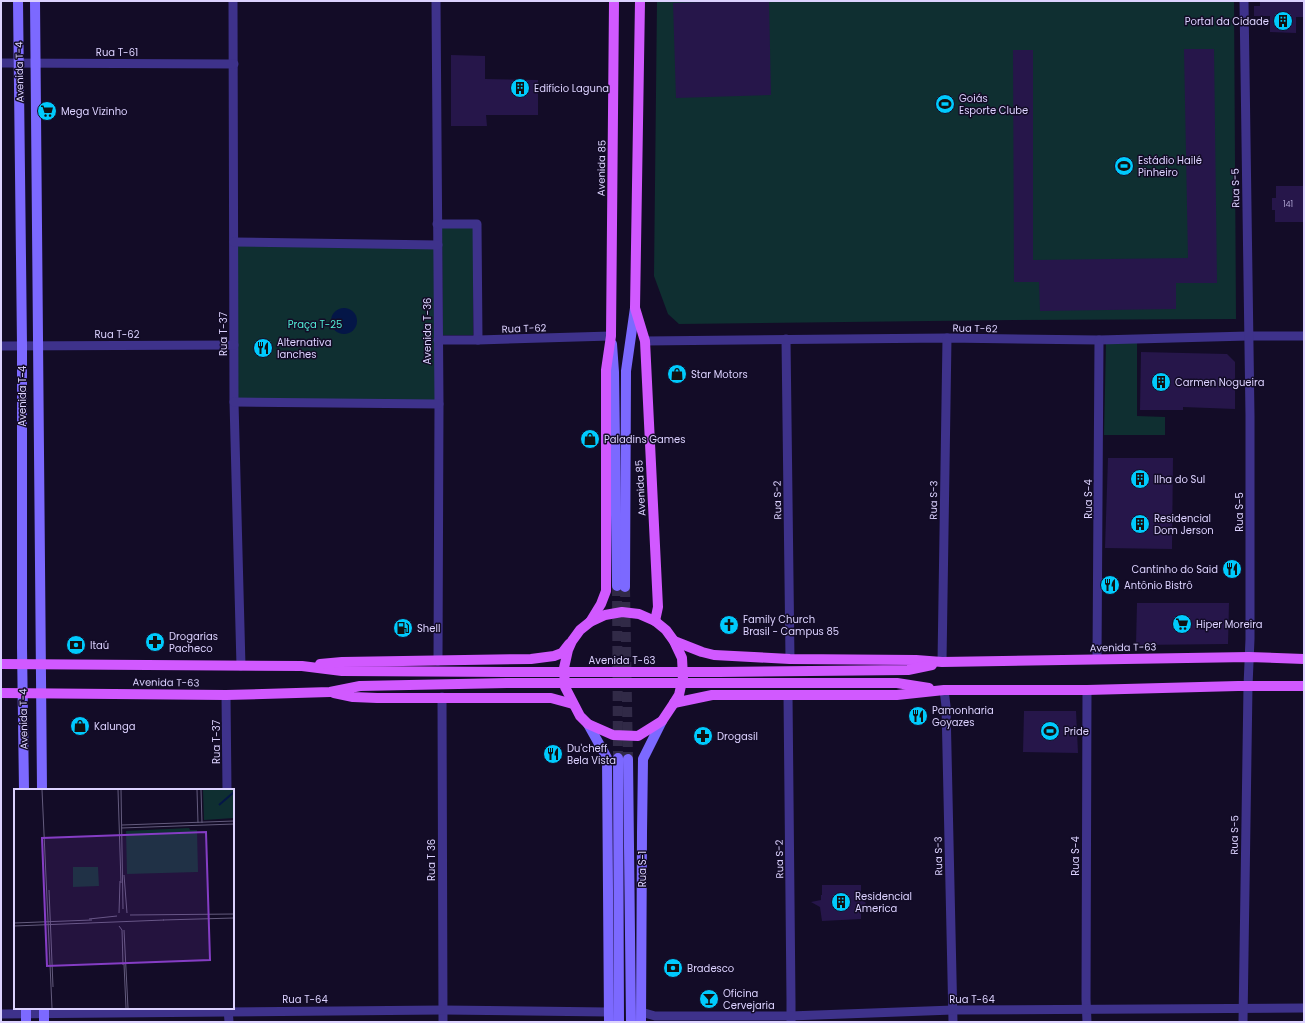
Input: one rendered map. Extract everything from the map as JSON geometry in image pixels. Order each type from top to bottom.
[{"type":"main road","name":"Avenida T-4","points":[[18,1],[22,345],[22,664],[24,789]]},
{"type":"main road","name":"Avenida T-4","points":[[35,1],[42,789]]},
{"type":"main road","name":"Avenida 85","points":[[614,1],[611,336],[614,372],[621,586],[626,371],[635,308],[640,1]]},
{"type":"main road","name":"Avenida 85","points":[[635,308],[645,341],[658,606],[655,621]]},
{"type":"main road","name":"Avenida 85","points":[[590,622],[601,604],[606,591],[606,370],[611,336]]},
{"type":"main road","points":[[588,724],[613,735],[638,736],[662,721],[674,703],[679,695],[683,677],[682,658],[674,641],[666,630],[655,621],[639,614],[622,612],[605,615],[590,622],[580,630],[572,641],[568,650],[564,668],[565,687],[573,704],[580,716],[588,724],[607,758],[608,1017]]},
{"type":"main road","name":"Avenida T-63","points":[[1,664],[302,666],[342,662],[531,659],[554,656],[562,652],[572,641]]},
{"type":"main road","name":"Avenida T-63","points":[[674,641],[714,655],[790,659],[916,660],[942,662],[1249,657],[1304,659]]},
{"type":"main road","name":"Avenida T-63","points":[[302,666],[342,671],[719,672],[908,670],[942,662]]},
{"type":"main road","name":"Avenida T-63","points":[[1,692],[226,695],[330,692],[360,686],[507,683],[897,684],[944,690]]},
{"type":"main road","name":"Avenida T-63","points":[[674,703],[712,695],[897,695],[944,690],[1087,690],[1304,686]]},
{"type":"main road","name":"Avenida T-63","points":[[330,692],[361,697],[551,698],[573,704]]},
{"type":"main road","name":"Rua S-1","points":[[641,1017],[643,759],[662,721]]},
{"type":"main road","name":"Rua S-1","points":[[619,1022],[623,759],[631,1022]]},
{"type":"street","name":"Rua T-37","points":[[233,1],[234,402],[240,666]]},
{"type":"street","name":"Avenida T-36","points":[[436,1],[439,404],[438,661]]},
{"type":"street","name":"Rua S-5","points":[[1243,1022],[1242,1008],[1249,657],[1250,416],[1244,1]]},
{"type":"street","name":"Rua T-61","points":[[1,63],[234,64]]},
{"type":"street","points":[[437,224],[477,224],[478,340]]},
{"type":"street","points":[[234,242],[438,245]]},
{"type":"street","name":"Rua T-62","points":[[438,340],[611,336]]},
{"type":"street","name":"Rua T-62","points":[[645,341],[946,338],[1099,340],[1304,336]]},
{"type":"street","name":"Rua S-3","points":[[942,662],[946,338]]},
{"type":"street","name":"Rua S-2","points":[[786,340],[790,659]]},
{"type":"street","name":"Rua S-4","points":[[1097,659],[1099,340]]},
{"type":"street","name":"Rua T-62","points":[[1,346],[234,345]]},
{"type":"street","points":[[234,402],[439,404]]},
{"type":"street","name":"Rua S-3","points":[[944,690],[946,706],[953,1022]]},
{"type":"street","name":"Rua S-4","points":[[1087,690],[1087,1022]]},
{"type":"street","name":"Rua T-37","points":[[226,695],[227,789]]},
{"type":"street","name":"Rua S-2","points":[[788,695],[790,1019]]},
{"type":"street","name":"Rua T 36","points":[[442,698],[443,1022]]},
{"type":"street","name":"Rua T-64","points":[[641,1017],[790,1019],[953,1010],[1304,1008]]},
{"type":"street","points":[[228,1009],[229,1022]]},
{"type":"street","name":"Rua T-64","points":[[1,1014],[44,1015],[228,1009],[442,1010],[608,1017]]},
{"type":"green space","name":"Goiás Esporte Clube","points":[[657,1],[1234,1],[1236,319],[679,324],[668,314],[654,276]]},
{"type":"green space","points":[[442,228],[473,228],[473,335],[443,335]]},
{"type":"green space","name":"Praça T-25","points":[[235,244],[434,249],[437,402],[236,400]]},
{"type":"green space","points":[[1106,343],[1137,343],[1137,416],[1165,417],[1165,435],[1104,435]]},
{"type":"water","points":[[344,308],[353,312],[357,321],[353,330],[344,334],[335,330],[331,321],[335,312]]},
{"type":"building","points":[[769,1],[771,95],[676,98],[673,3]]},
{"type":"building","name":"Portal da Cidade","points":[[1260,1],[1304,1],[1304,17],[1296,17],[1296,33],[1270,32],[1270,16],[1254,16],[1254,6],[1260,6]]},
{"type":"building","points":[[1184,49],[1214,49],[1217,283],[1176,283],[1176,309],[1040,311],[1039,282],[1014,282],[1013,50],[1033,50],[1033,260],[1188,258]]},
{"type":"building","name":"Edifício Laguna","points":[[451,55],[485,56],[485,79],[538,80],[538,115],[486,115],[487,126],[451,126]]},
{"type":"building","points":[[1276,186],[1304,186],[1304,222],[1275,222],[1275,210],[1272,210],[1272,198],[1276,198]]},
{"type":"building","points":[[1141,352],[1227,354],[1235,362],[1235,409],[1183,407],[1183,410],[1140,410]]},
{"type":"building","points":[[1108,458],[1173,458],[1172,549],[1105,548]]},
{"type":"building","name":"Hiper Moreira","points":[[1137,603],[1229,603],[1228,644],[1136,645]]},
{"type":"building","name":"Pride","points":[[1024,711],[1076,711],[1078,753],[1023,752]]},
{"type":"building","name":"Residencial America","points":[[822,885],[861,885],[861,899],[866,903],[861,908],[861,919],[822,921],[820,907],[811,902],[821,900]]},
{"type":"tunnel","points":[[617,586],[618,758]]},
{"type":"tunnel","points":[[625,587],[628,759]]},
{"type":"place","name":"Portal da Cidade","points":[[1283,21]]},
{"type":"place","name":"Edifício Laguna","points":[[520,88]]},
{"type":"place","name":"Goiás Esporte Clube","points":[[945,104]]},
{"type":"place","name":"Mega Vizinho","points":[[47,111]]},
{"type":"place","name":"Estádio Hailé Pinheiro","points":[[1124,166]]},
{"type":"place","name":"Alternativa lanches","points":[[263,348]]},
{"type":"place","name":"Star Motors","points":[[677,374]]},
{"type":"place","name":"Carmen Nogueira","points":[[1161,382]]},
{"type":"place","name":"Paladins Games","points":[[590,439]]},
{"type":"place","name":"Ilha do Sul","points":[[1140,479]]},
{"type":"place","name":"Residencial Dom Jerson","points":[[1140,524]]},
{"type":"place","name":"Cantinho do Said","points":[[1232,569]]},
{"type":"place","name":"Antônio Bistrô","points":[[1110,585]]},
{"type":"place","name":"Hiper Moreira","points":[[1182,624]]},
{"type":"place","name":"Family Church Brasil - Campus 85","points":[[729,625]]},
{"type":"place","name":"Shell","points":[[403,628]]},
{"type":"place","name":"Drogarias Pacheco","points":[[155,642]]},
{"type":"place","name":"Itaú","points":[[76,645]]},
{"type":"place","name":"Pamonharia Goyazes","points":[[918,716]]},
{"type":"place","name":"Kalunga","points":[[80,726]]},
{"type":"place","name":"Pride","points":[[1050,731]]},
{"type":"place","name":"Drogasil","points":[[703,736]]},
{"type":"place","name":"Du'cheff Bela Vista","points":[[553,754]]},
{"type":"place","name":"Residencial America","points":[[841,902]]},
{"type":"place","name":"Bradesco","points":[[673,968]]},
{"type":"place","name":"Oficina Cervejaria","points":[[709,999]]}]
